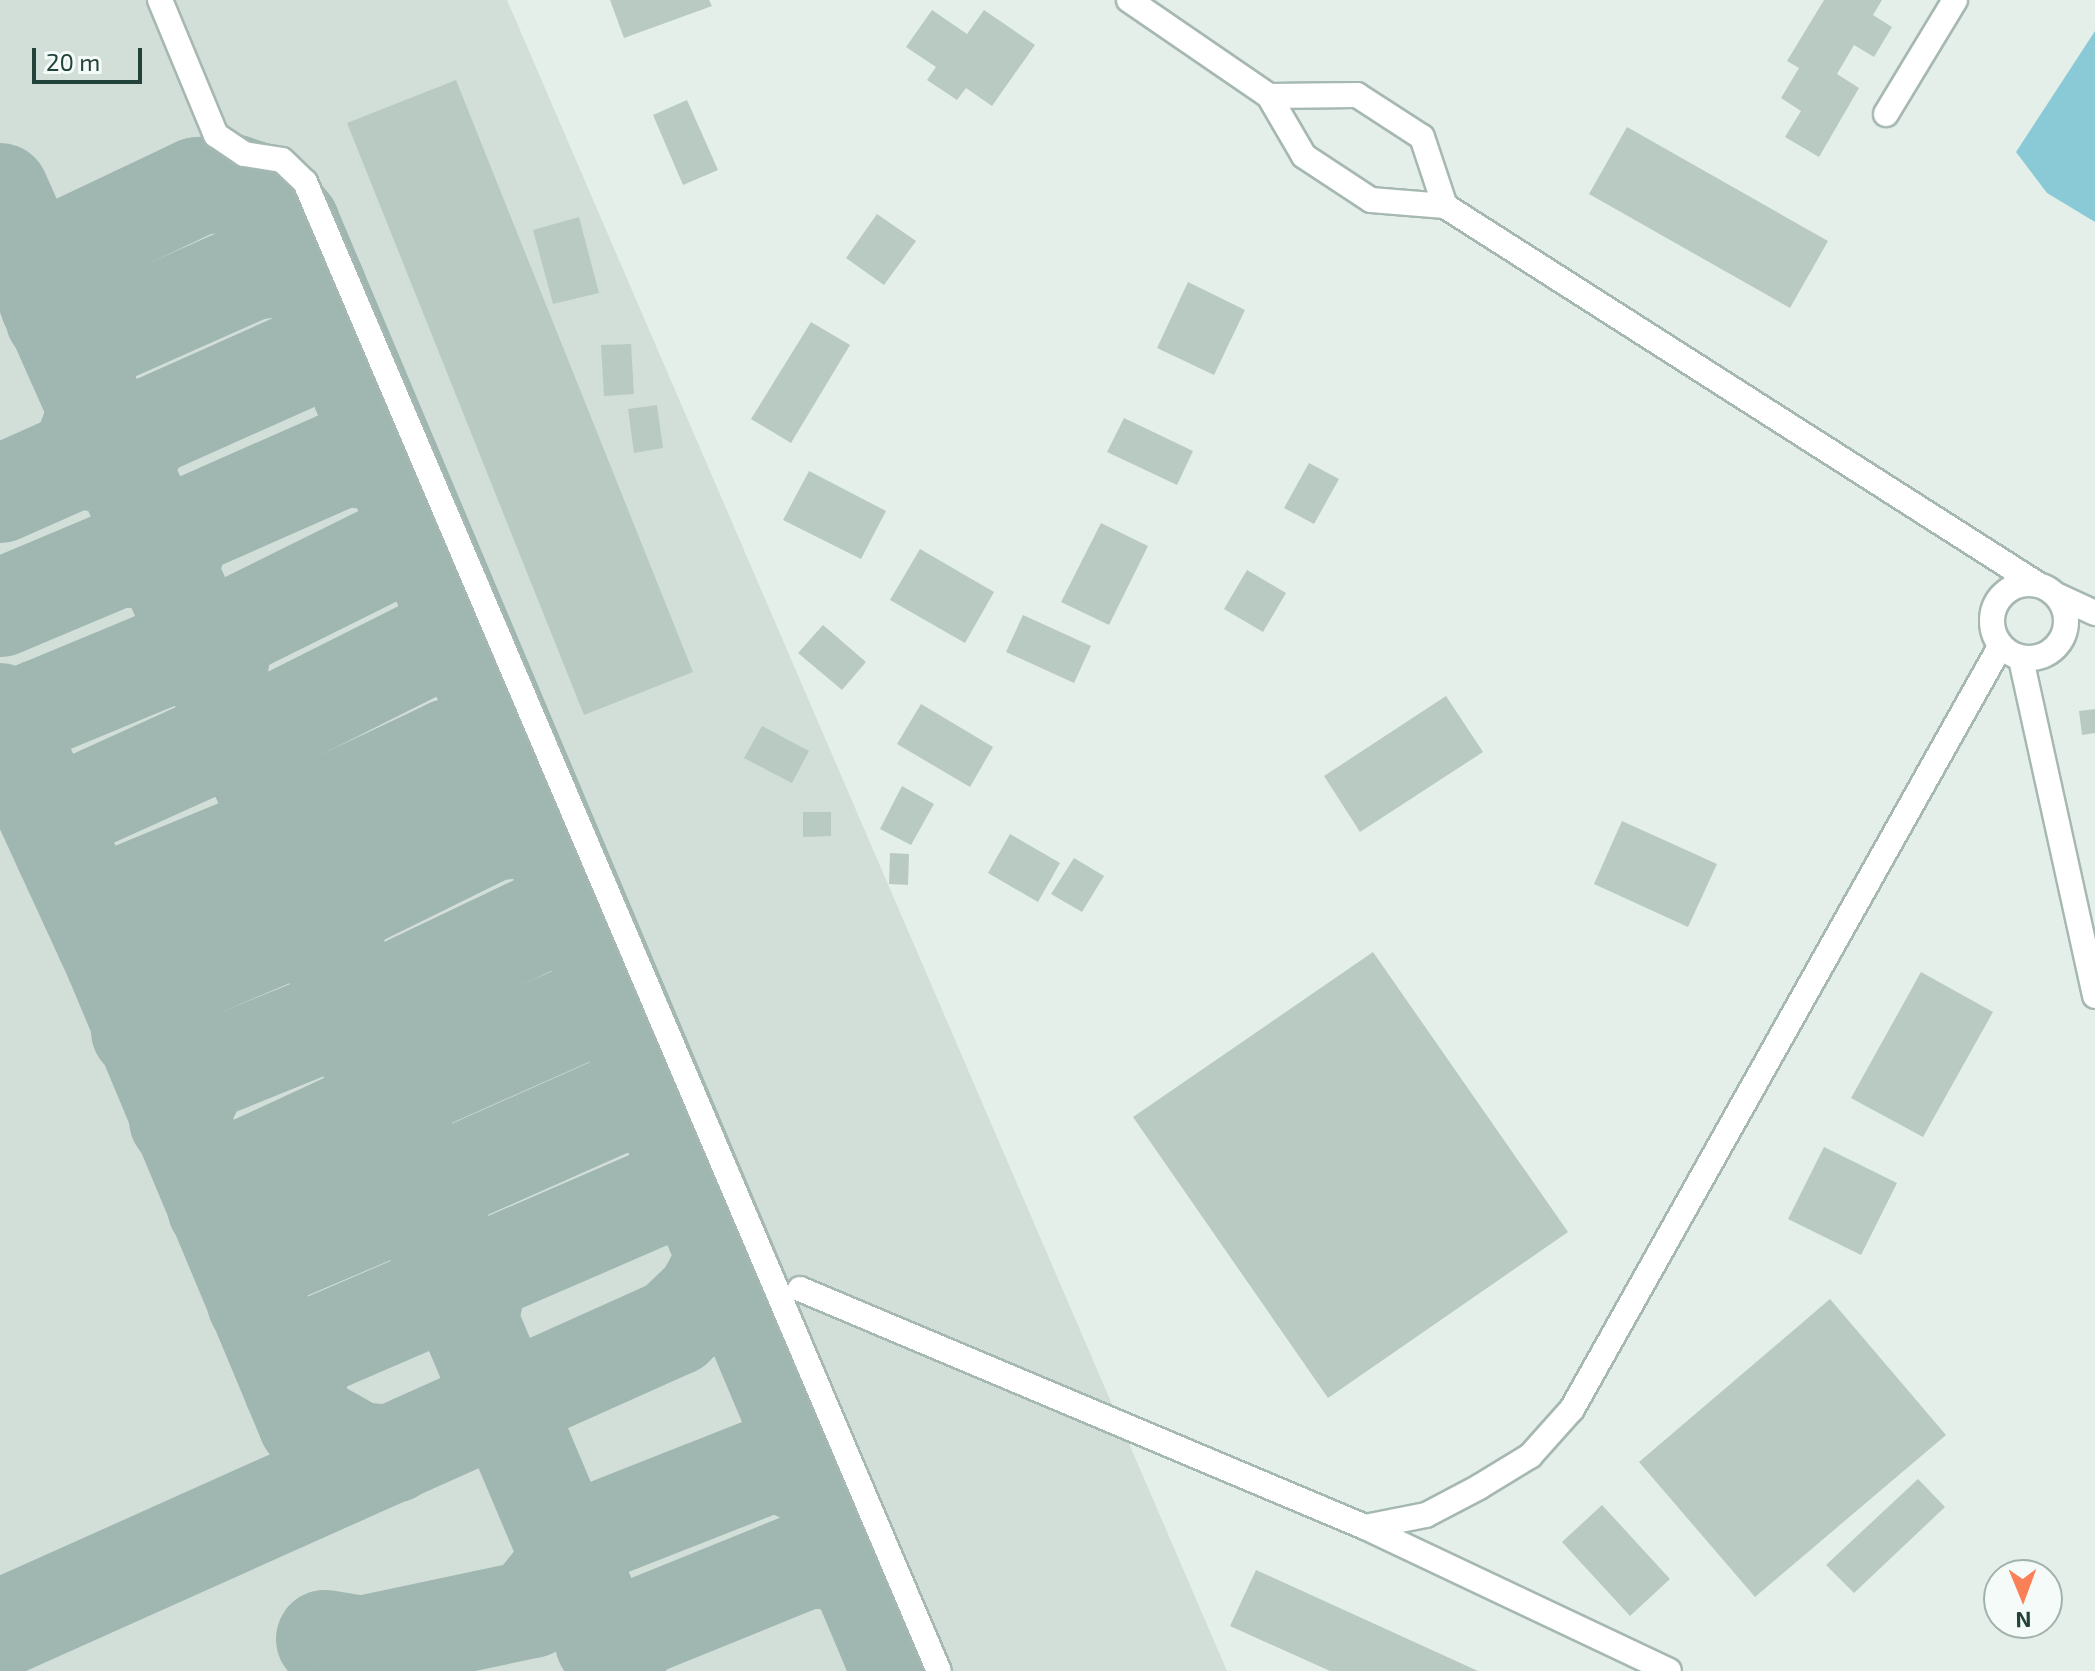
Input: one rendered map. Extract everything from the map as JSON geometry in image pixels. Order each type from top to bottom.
[{"type":"street","points":[[160,0],[216,135],[244,154],[282,160],[305,182],[939,1671]]},
{"type":"street","points":[[1129,0],[1269,96],[1304,156],[1371,200],[1445,206],[2048,590],[2095,613]]},
{"type":"street","points":[[1886,114],[1955,0]]},
{"type":"street","points":[[1269,96],[1357,95],[1422,137],[1445,206]]},
{"type":"street","points":[[2048,590],[2014,587],[1996,602],[1991,625],[2010,653],[2095,996]]},
{"type":"street","points":[[2010,653],[2045,656],[2062,641],[2067,618],[2048,590]]},
{"type":"street","points":[[1365,1527],[1426,1515],[1479,1487],[1530,1456],[1572,1409],[2010,653]]},
{"type":"street","points":[[800,1289],[1365,1527],[1669,1671]]},
{"type":"shaded area","points":[[0,0],[507,0],[1227,1671],[0,1671]]},
{"type":"water","points":[[2095,31],[2095,222],[2047,193],[2016,152]]},
{"type":"building","points":[[610,0],[709,0],[712,6],[624,38]]},
{"type":"building","points":[[1824,0],[1882,0],[1873,15],[1892,27],[1874,57],[1854,45],[1837,74],[1859,88],[1819,157],[1785,137],[1801,111],[1781,98],[1799,68],[1787,61]]},
{"type":"building","points":[[932,10],[967,34],[984,10],[1035,45],[992,106],[966,88],[957,100],[927,80],[936,67],[906,47]]},
{"type":"building","points":[[456,80],[693,672],[584,715],[347,123]]},
{"type":"building","points":[[687,100],[718,170],[683,185],[653,115]]},
{"type":"building","points":[[1627,127],[1828,241],[1790,308],[1589,194]]},
{"type":"building","points":[[877,214],[916,241],[884,285],[846,258]]},
{"type":"building","points":[[579,217],[599,293],[553,304],[533,230]]},
{"type":"building","points":[[1188,282],[1245,310],[1214,375],[1157,348]]},
{"type":"building","points":[[811,322],[850,345],[791,443],[751,419]]},
{"type":"building","points":[[631,344],[634,394],[604,396],[601,345]]},
{"type":"building","points":[[657,405],[663,448],[634,453],[628,409]]},
{"type":"building","points":[[1124,418],[1193,451],[1177,485],[1107,452]]},
{"type":"building","points":[[1309,463],[1339,479],[1314,524],[1284,508]]},
{"type":"building","points":[[809,471],[886,511],[861,559],[783,520]]},
{"type":"building","points":[[1101,523],[1148,546],[1109,625],[1061,602]]},
{"type":"building","points":[[920,549],[994,592],[965,643],[890,600]]},
{"type":"building","points":[[1247,570],[1286,593],[1263,632],[1224,609]]},
{"type":"building","points":[[1023,615],[1091,646],[1074,683],[1006,652]]},
{"type":"building","points":[[823,625],[866,662],[842,690],[798,653]]},
{"type":"building","points":[[1446,696],[1483,752],[1360,832],[1324,776]]},
{"type":"building","points":[[921,704],[993,747],[970,787],[897,744]]},
{"type":"building","points":[[2095,709],[2095,733],[2082,735],[2079,711]]},
{"type":"building","points":[[762,726],[809,751],[792,783],[744,758]]},
{"type":"building","points":[[902,786],[934,804],[911,845],[880,829]]},
{"type":"building","points":[[803,812],[831,812],[831,836],[803,837]]},
{"type":"building","points":[[1622,821],[1717,864],[1688,927],[1594,884]]},
{"type":"building","points":[[1010,834],[1060,863],[1038,902],[988,873]]},
{"type":"building","points":[[890,853],[909,854],[908,885],[889,884]]},
{"type":"building","points":[[1074,858],[1104,876],[1082,912],[1051,894]]},
{"type":"building","points":[[1373,952],[1568,1232],[1328,1398],[1133,1117]]},
{"type":"building","points":[[1921,972],[1993,1012],[1923,1137],[1851,1098]]},
{"type":"building","points":[[1824,1147],[1897,1183],[1861,1255],[1788,1219]]},
{"type":"building","points":[[1830,1299],[1946,1435],[1755,1597],[1639,1462]]},
{"type":"building","points":[[1918,1479],[1945,1507],[1854,1593],[1826,1565]]},
{"type":"building","points":[[1602,1505],[1670,1579],[1630,1616],[1562,1542]]},
{"type":"building","points":[[1256,1570],[1478,1671],[1330,1671],[1230,1626]]},
{"type":"taxiway","points":[[49,304],[48,281],[71,246],[198,186],[232,183],[266,194],[291,225],[900,1671]]},
{"type":"taxiway","points":[[0,192],[295,855],[432,1232],[617,1671]]},
{"type":"taxiway","points":[[54,317],[91,335],[108,335],[252,271],[284,267],[317,286]]},
{"type":"taxiway","points":[[79,459],[121,468],[145,429],[304,358],[326,328],[326,310]]},
{"type":"taxiway","points":[[0,494],[79,459],[96,415]]},
{"type":"taxiway","points":[[0,608],[119,558],[151,560],[169,572],[182,529],[343,458],[391,462]]},
{"type":"taxiway","points":[[18,751],[25,719],[39,709],[172,654],[203,656],[218,676],[223,642],[241,624],[392,549],[431,558]]},
{"type":"taxiway","points":[[63,849],[68,821],[83,803],[204,748],[225,747],[253,760],[269,728],[428,646],[470,652]]},
{"type":"taxiway","points":[[0,712],[114,960],[307,1422],[358,1451],[393,1454]]},
{"type":"taxiway","points":[[105,940],[119,900],[129,893],[251,843],[280,842],[295,855],[316,811],[449,748],[484,747],[520,771]]},
{"type":"taxiway","points":[[291,930],[310,932],[333,950],[339,917],[354,900],[492,832],[524,828],[549,838]]},
{"type":"taxiway","points":[[140,1031],[144,1008],[162,984],[290,930],[307,905],[305,884],[316,892]]},
{"type":"taxiway","points":[[178,1120],[201,1073],[327,1022],[355,1027],[366,1045],[376,1006],[389,994],[540,922],[560,919],[589,936]]},
{"type":"taxiway","points":[[400,1136],[405,1104],[419,1084],[590,1008],[626,1021]]},
{"type":"taxiway","points":[[256,1302],[263,1270],[280,1254],[390,1207],[412,1209],[432,1232],[443,1193],[457,1175],[623,1101],[664,1112]]},
{"type":"taxiway","points":[[216,1207],[231,1175],[350,1120],[383,1123],[400,1136]]},
{"type":"taxiway","points":[[469,1322],[477,1285],[489,1269],[660,1195],[685,1194],[703,1206]]},
{"type":"taxiway","points":[[0,1629],[674,1327],[705,1297],[726,1258]]},
{"type":"taxiway","points":[[293,1389],[310,1349],[431,1297],[464,1308]]},
{"type":"taxiway","points":[[574,1569],[594,1533],[767,1465],[786,1466],[821,1483]]},
{"type":"taxiway","points":[[325,1639],[362,1645],[531,1609],[560,1572],[565,1551]]},
{"type":"taxiway","points":[[604,1642],[803,1561],[825,1559],[858,1571]]}]
